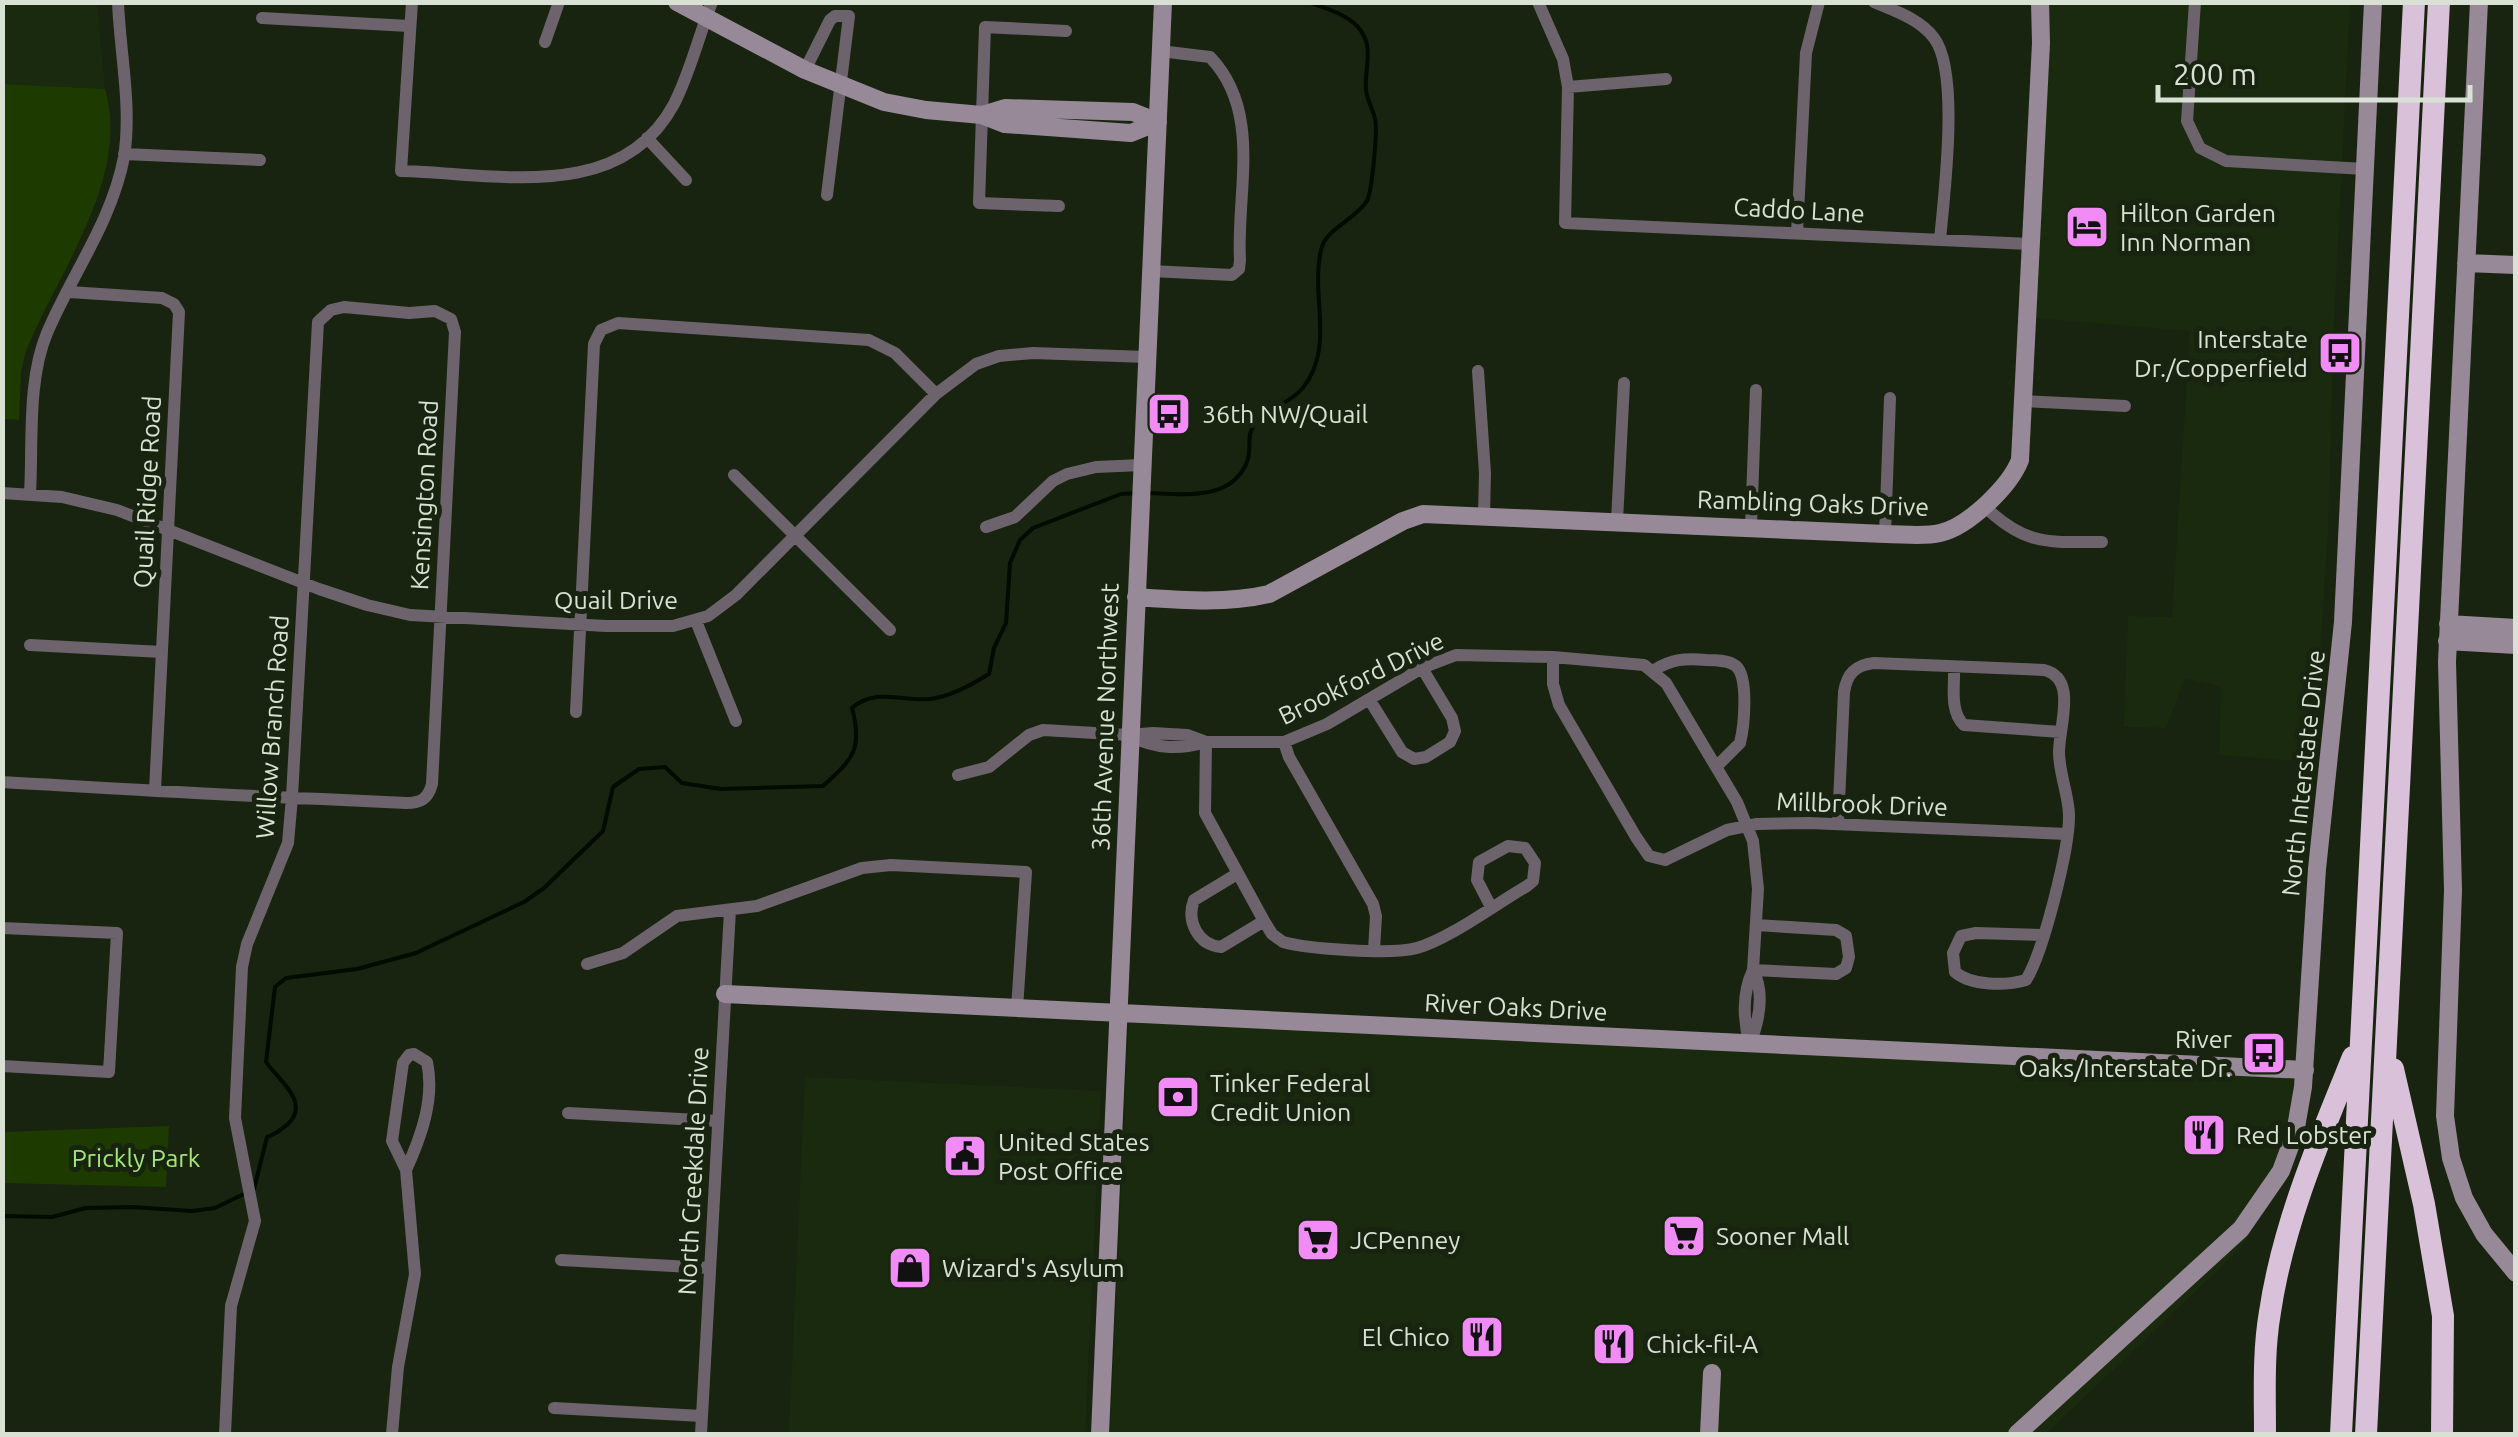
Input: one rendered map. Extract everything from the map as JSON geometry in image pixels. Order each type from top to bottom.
[{"type":"highway","points":[[2340,1434],[2414,2]]},
{"type":"highway","points":[[2366,1434],[2439,2]]},
{"type":"highway","points":[[2265,1434],[2266,1339],[2275,1279],[2324,1131],[2360,1040]]},
{"type":"highway","points":[[2386,1041],[2424,1204],[2443,1316],[2442,1434]]},
{"type":"main road","points":[[677,2],[709,10],[805,70],[840,86],[905,106],[982,115],[1006,108],[1133,112],[1158,122]]},
{"type":"main road","name":"36th Avenue Northwest","points":[[1100,1434],[1163,2]]},
{"type":"main road","name":"Rambling Oaks Drive","points":[[1136,597],[1186,601],[1259,596],[1414,516],[1484,515],[1885,534],[1938,534],[1955,528],[1984,505],[2018,466],[2042,42],[2040,2]]},
{"type":"main road","name":"North Interstate Drive","points":[[2017,1434],[2255,1213],[2289,1152],[2300,1110],[2318,869],[2342,637],[2373,2]]},
{"type":"main road","points":[[2480,2],[2448,633],[2453,890],[2445,1096],[2447,1136],[2457,1179],[2470,1210],[2496,1252],[2516,1274]]},
{"type":"main road","points":[[2466,257],[2516,254]]},
{"type":"main road","points":[[2466,257],[2516,265]]},
{"type":"main road","points":[[2448,633],[2516,628]]},
{"type":"main road","points":[[2448,633],[2516,645]]},
{"type":"main road","name":"River Oaks Drive","points":[[725,994],[2305,1070]]},
{"type":"main road","points":[[1709,1434],[1712,1373]]},
{"type":"street","points":[[30,494],[38,368],[48,332],[114,192],[124,154],[126,116],[118,2]]},
{"type":"street","points":[[412,2],[401,171],[546,177],[578,175],[602,168],[646,138],[676,100],[709,10]]},
{"type":"street","points":[[545,42],[559,2]]},
{"type":"street","points":[[1538,2],[1563,59],[1568,88],[1666,79]]},
{"type":"street","points":[[1797,233],[1806,53],[1819,2]]},
{"type":"street","points":[[2196,2],[2187,121],[2200,148],[2226,161],[2365,169]]},
{"type":"street","points":[[1881,4],[1930,32],[1946,63],[1948,94],[1940,240]]},
{"type":"street","points":[[805,70],[830,20],[846,15],[851,25],[827,195]]},
{"type":"street","points":[[262,18],[408,26]]},
{"type":"street","points":[[1059,206],[979,203],[985,28],[1066,31]]},
{"type":"street","points":[[1150,270],[1232,275],[1239,269],[1240,260],[1244,135],[1237,104],[1210,56],[1160,51]]},
{"type":"street","name":"Caddo Lane","points":[[1568,88],[1565,223],[2030,244]]},
{"type":"street","points":[[646,138],[686,180]]},
{"type":"street","points":[[124,154],[260,160]]},
{"type":"street","name":"Quail Ridge Road","points":[[69,292],[162,298],[179,312],[155,790]]},
{"type":"street","name":"Kensington Road","points":[[292,797],[406,804],[424,800],[432,784],[454,324],[448,316],[435,311],[409,313],[344,307],[327,312]]},
{"type":"street","name":"Willow Branch Road","points":[[226,1434],[232,1306],[254,1229],[254,1207],[235,1118],[242,967],[247,944],[288,843],[318,322],[327,312]]},
{"type":"street","points":[[576,712],[594,344],[601,330],[618,324],[869,340],[896,353],[936,394]]},
{"type":"street","name":"Quail Drive","points":[[2,493],[99,504],[385,610],[440,617],[657,627],[696,622],[736,594],[963,371],[998,356],[1072,353],[1146,357]]},
{"type":"street","points":[[1478,371],[1484,515]]},
{"type":"street","points":[[1617,521],[1624,383]]},
{"type":"street","points":[[1751,526],[1756,390]]},
{"type":"street","points":[[1885,534],[1890,398]]},
{"type":"street","points":[[2024,401],[2125,406]]},
{"type":"street","points":[[986,527],[1014,517],[1059,477],[1096,467],[1142,474]]},
{"type":"street","points":[[734,474],[890,630]]},
{"type":"street","points":[[1984,505],[2014,532],[2032,539],[2102,542]]},
{"type":"street","points":[[696,622],[736,721]]},
{"type":"street","points":[[30,645],[162,652]]},
{"type":"street","name":"Brookford Drive","points":[[958,775],[989,767],[1028,735],[1043,730],[1129,736],[1154,746],[1184,748],[1206,742],[1284,742],[1327,724],[1422,668],[1470,653],[1634,663],[1654,670]]},
{"type":"street","name":"Millbrook Drive","points":[[1553,657],[1553,684],[1559,704],[1649,856],[1669,860],[1727,830],[1747,825],[1838,824],[2068,834]]},
{"type":"street","points":[[1716,767],[1740,743],[1744,682],[1740,672],[1724,661],[1672,660],[1654,670],[1666,682],[1716,767],[1747,825],[1756,856],[1753,970],[1760,983],[1758,1022],[1750,1044]]},
{"type":"street","points":[[1838,824],[1844,692],[1857,667],[1874,663],[2056,673],[2064,684],[2060,762],[2068,834],[2043,935],[2032,970],[2022,982],[1972,982],[1956,972],[1953,953],[1961,936],[2043,935]]},
{"type":"street","points":[[1954,667],[1956,717],[1964,724],[2060,732]]},
{"type":"street","points":[[1369,699],[1402,752],[1426,758],[1450,742],[1455,731],[1452,718],[1422,668]]},
{"type":"street","points":[[1206,742],[1205,812],[1272,934],[1290,944],[1374,950],[1416,948],[1490,907],[1533,880],[1535,862],[1525,848],[1508,846],[1479,862],[1477,880],[1490,907]]},
{"type":"street","points":[[1284,742],[1372,904],[1376,916],[1374,950]]},
{"type":"street","points":[[2,782],[292,797]]},
{"type":"street","points":[[587,964],[623,953],[677,916],[758,906],[845,872],[875,866],[1026,872],[1018,1009]]},
{"type":"street","points":[[1237,874],[1194,900],[1190,911],[1194,926],[1205,942],[1221,947],[1264,921]]},
{"type":"street","name":"North Creekdale Drive","points":[[701,1434],[730,910]]},
{"type":"street","points":[[1753,970],[1836,974],[1846,968],[1849,957],[1846,936],[1836,930],[1756,924]]},
{"type":"street","points":[[2,928],[117,933],[109,1072],[2,1066]]},
{"type":"street","points":[[392,1434],[398,1367],[415,1274],[406,1170],[392,1141],[403,1063],[414,1054],[427,1062],[428,1099],[418,1145],[406,1170]]},
{"type":"street","points":[[568,1113],[718,1121]]},
{"type":"street","points":[[561,1260],[710,1268]]},
{"type":"street","points":[[554,1408],[702,1416]]},
{"type":"shaded area","points":[[3,3],[97,3],[105,89],[3,84]]},
{"type":"shaded area","points":[[2046,3],[2350,3],[2328,532],[2313,762],[2219,755],[2221,687],[2185,678],[2166,728],[2124,727],[2128,616],[2172,617],[2190,331],[2033,318]]},
{"type":"shaded area","name":"Sooner Mall","points":[[1129,1015],[2312,1075],[2310,1103],[2287,1180],[2238,1251],[2046,1434],[1110,1434]]},
{"type":"shaded area","points":[[805,1077],[1101,1091],[1085,1434],[789,1434]]},
{"type":"green space","points":[[2,84],[105,89],[110,122],[100,190],[26,351],[19,420],[2,419]]},
{"type":"green space","name":"Prickly Park","points":[[169,1126],[166,1187],[3,1183],[3,1132]]},
{"type":"waterway","points":[[1147,493],[1204,493],[1229,484],[1247,462],[1254,425],[1302,389],[1318,357],[1321,250],[1328,236],[1367,201],[1376,125],[1366,90],[1365,38],[1350,20],[1309,2]]},
{"type":"waterway","points":[[254,1189],[267,1137],[288,1124],[296,1108],[290,1092],[266,1062],[275,987],[286,978],[357,969],[416,953],[524,902],[603,831],[613,787],[639,769],[665,767],[682,783],[721,789],[823,786],[842,768],[856,744],[852,708],[870,698],[937,698],[989,674],[994,648],[1006,623],[1010,563],[1020,540],[1033,528],[1121,494],[1137,493]]},
{"type":"waterway","points":[[2,1216],[52,1217],[86,1208],[192,1211],[215,1208],[246,1193]]},
{"type":"place","name":"Hilton Garden Inn Norman","points":[[2087,227]]},
{"type":"place","name":"Interstate Dr./Copperfield","points":[[2340,353]]},
{"type":"place","name":"36th NW/Quail","points":[[1169,414]]},
{"type":"place","name":"River Oaks/Interstate Dr.","points":[[2264,1053]]},
{"type":"place","name":"Tinker Federal Credit Union","points":[[1178,1097]]},
{"type":"place","name":"Red Lobster","points":[[2204,1135]]},
{"type":"place","name":"United States Post Office","points":[[965,1156]]},
{"type":"place","name":"Sooner Mall","points":[[1684,1236]]},
{"type":"place","name":"JCPenney","points":[[1318,1240]]},
{"type":"place","name":"Wizard's Asylum","points":[[910,1268]]},
{"type":"place","name":"El Chico","points":[[1482,1337]]},
{"type":"place","name":"Chick-fil-A","points":[[1614,1344]]}]
